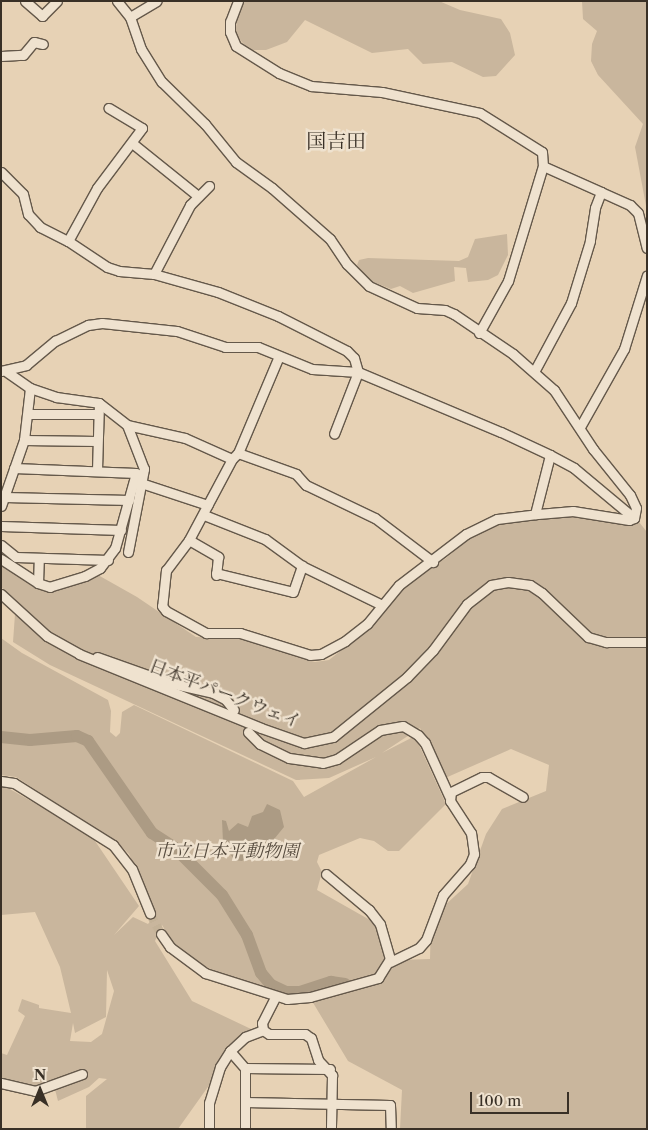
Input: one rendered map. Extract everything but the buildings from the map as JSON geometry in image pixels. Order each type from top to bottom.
[{"type":"street","points":[[25,1],[42,16],[57,1]]},
{"type":"street","points":[[117,1],[130,16],[141,49],[162,82],[205,124],[236,162],[272,188],[330,239],[347,264],[369,286],[416,308],[445,310],[513,354],[534,372],[566,404],[593,449],[630,495],[636,508],[634,518]]},
{"type":"street","points":[[130,16],[157,1]]},
{"type":"street","points":[[238,1],[230,22],[230,32],[236,46],[278,73],[311,86],[382,92],[480,113],[542,152],[543,166],[508,281],[480,333]]},
{"type":"street","points":[[1,56],[23,55],[34,42],[43,44]]},
{"type":"street","points":[[68,240],[97,188],[142,128],[109,108]]},
{"type":"street","points":[[132,143],[198,196]]},
{"type":"street","points":[[543,166],[630,205],[638,213],[647,248]]},
{"type":"street","points":[[1,172],[23,194],[28,214],[40,227],[68,240],[113,269],[154,274],[250,304],[302,331],[337,344],[354,358],[358,372],[335,434]]},
{"type":"street","points":[[154,274],[164,251],[198,196],[209,186]]},
{"type":"street","points":[[534,372],[571,303],[590,241],[601,192]]},
{"type":"street","points":[[580,427],[624,349],[647,275]]},
{"type":"street","points":[[4,372],[26,365],[55,341],[74,331],[102,323],[177,331],[220,346],[248,346],[312,368],[358,372],[550,455],[574,468],[634,518]]},
{"type":"street","points":[[279,356],[235,456],[204,515],[189,540],[166,570],[162,606],[206,633],[240,633],[310,655],[321,654],[345,641],[367,624],[380,604],[399,584],[433,562],[482,524],[535,514],[573,511],[634,518]]},
{"type":"street","points":[[4,372],[30,388],[56,397],[99,402],[127,425],[142,459],[144,484],[128,552]]},
{"type":"street","points":[[1,506],[24,440],[30,388]]},
{"type":"street","points":[[97,470],[99,402]]},
{"type":"street","points":[[28,414],[98,414]]},
{"type":"street","points":[[127,425],[186,438],[235,456],[296,474],[306,485],[375,518],[433,562]]},
{"type":"street","points":[[24,440],[97,441]]},
{"type":"street","points":[[535,514],[550,455]]},
{"type":"street","points":[[1,559],[38,583],[50,587],[85,576],[108,560],[121,530],[135,471],[14,468]]},
{"type":"street","points":[[144,484],[208,505]]},
{"type":"street","points":[[4,497],[129,500]]},
{"type":"street","points":[[204,515],[265,539],[302,566],[380,604]]},
{"type":"street","points":[[1,526],[121,530]]},
{"type":"street","points":[[189,540],[218,557],[216,574],[293,592],[302,566]]},
{"type":"street","points":[[1,545],[16,557],[108,560]]},
{"type":"street","points":[[38,583],[39,558]]},
{"type":"street","name":"日本平パークウェイ","points":[[1,594],[47,636],[79,654],[278,735],[313,743],[342,731],[407,677],[433,650],[467,604],[491,585],[508,582],[530,585],[542,593],[588,637],[606,642],[647,642]]},
{"type":"street","points":[[79,654],[109,659],[170,683],[213,693],[225,699],[234,710]]},
{"type":"street","points":[[161,934],[176,952],[205,973],[275,997],[310,997],[378,978],[390,962],[423,944],[443,895],[470,864],[474,854],[471,833],[454,809],[425,743],[410,728],[403,726],[380,730],[338,759],[323,763],[289,758],[260,744],[248,732]]},
{"type":"street","points":[[449,796],[482,777],[488,777],[523,797]]},
{"type":"street","points":[[1,781],[14,783],[113,844],[132,869],[150,913]]},
{"type":"street","points":[[326,874],[369,910],[380,924],[390,962]]},
{"type":"street","points":[[262,1030],[262,1023],[275,997]]},
{"type":"street","points":[[209,1129],[209,1103],[220,1067],[230,1051],[245,1037],[262,1030]]},
{"type":"street","points":[[262,1030],[269,1034],[305,1034],[311,1038],[318,1060],[330,1069],[331,1129]]},
{"type":"street","points":[[230,1051],[246,1068],[245,1129]]},
{"type":"street","points":[[246,1068],[330,1069]]},
{"type":"street","points":[[1,1083],[35,1091],[82,1074]]},
{"type":"street","points":[[246,1102],[390,1105],[391,1129]]},
{"type":"green space","points":[[244,1],[439,1],[460,10],[501,19],[510,33],[515,55],[496,76],[483,77],[452,62],[423,64],[408,49],[372,53],[305,20],[287,42],[266,50],[249,50],[235,34],[238,14]]},
{"type":"green space","points":[[582,1],[647,1],[647,211],[635,147],[643,124],[598,75],[591,61],[592,44],[597,31],[583,19]]},
{"type":"green space","points":[[507,234],[508,255],[498,275],[488,280],[468,282],[466,268],[454,267],[455,281],[413,293],[400,286],[391,289],[368,280],[357,265],[359,260],[368,258],[459,261],[468,257],[475,239]]},
{"type":"green space","name":"市立日本平動物園","points":[[567,514],[629,524],[639,522],[647,532],[647,1129],[400,1129],[402,1090],[348,1061],[312,1001],[382,981],[398,960],[430,959],[431,918],[468,884],[486,834],[502,809],[546,791],[549,765],[511,749],[443,779],[420,728],[382,753],[415,736],[446,804],[399,851],[388,851],[374,841],[360,838],[319,855],[317,862],[322,872],[317,890],[377,924],[388,957],[374,976],[291,996],[226,977],[203,965],[175,946],[162,925],[155,941],[192,1001],[251,1029],[226,1050],[216,1065],[210,1084],[178,1129],[86,1129],[86,1096],[107,1079],[99,1078],[89,1087],[58,1101],[53,1082],[37,1087],[1,1079],[1,1053],[7,1055],[25,1016],[18,1011],[22,999],[39,1005],[39,1008],[71,1013],[60,967],[35,912],[1,915],[1,784],[91,835],[139,906],[114,935],[133,917],[148,924],[156,914],[129,854],[119,844],[16,777],[1,775],[1,638],[22,653],[108,700],[111,711],[110,732],[116,737],[120,733],[122,712],[134,705],[293,781],[304,797],[376,757],[329,778],[296,780],[50,665],[13,642],[16,600],[1,587],[1,562],[48,591],[98,575],[137,597],[196,637],[241,639],[315,662],[329,660],[358,637],[416,575],[445,559],[472,536],[499,521]],"holes":[[[107,970],[114,991],[102,1034],[91,1042],[70,1041],[73,1023],[75,1033],[106,1017]]]},
{"type":"shaded area","points":[[267,804],[280,810],[284,827],[275,838],[242,861],[234,860],[223,842],[222,820],[226,821],[229,831],[238,823],[248,827],[252,816],[263,812]]},
{"type":"waterway","points":[[1,737],[30,740],[77,736],[88,741],[152,833],[175,848],[222,895],[247,935],[261,973],[271,985],[286,992],[300,992],[331,982],[345,984]]},
{"type":"tunnel","points":[[150,913],[161,934]]},
{"type":"district","name":"国吉田","points":[[336,141]]}]
